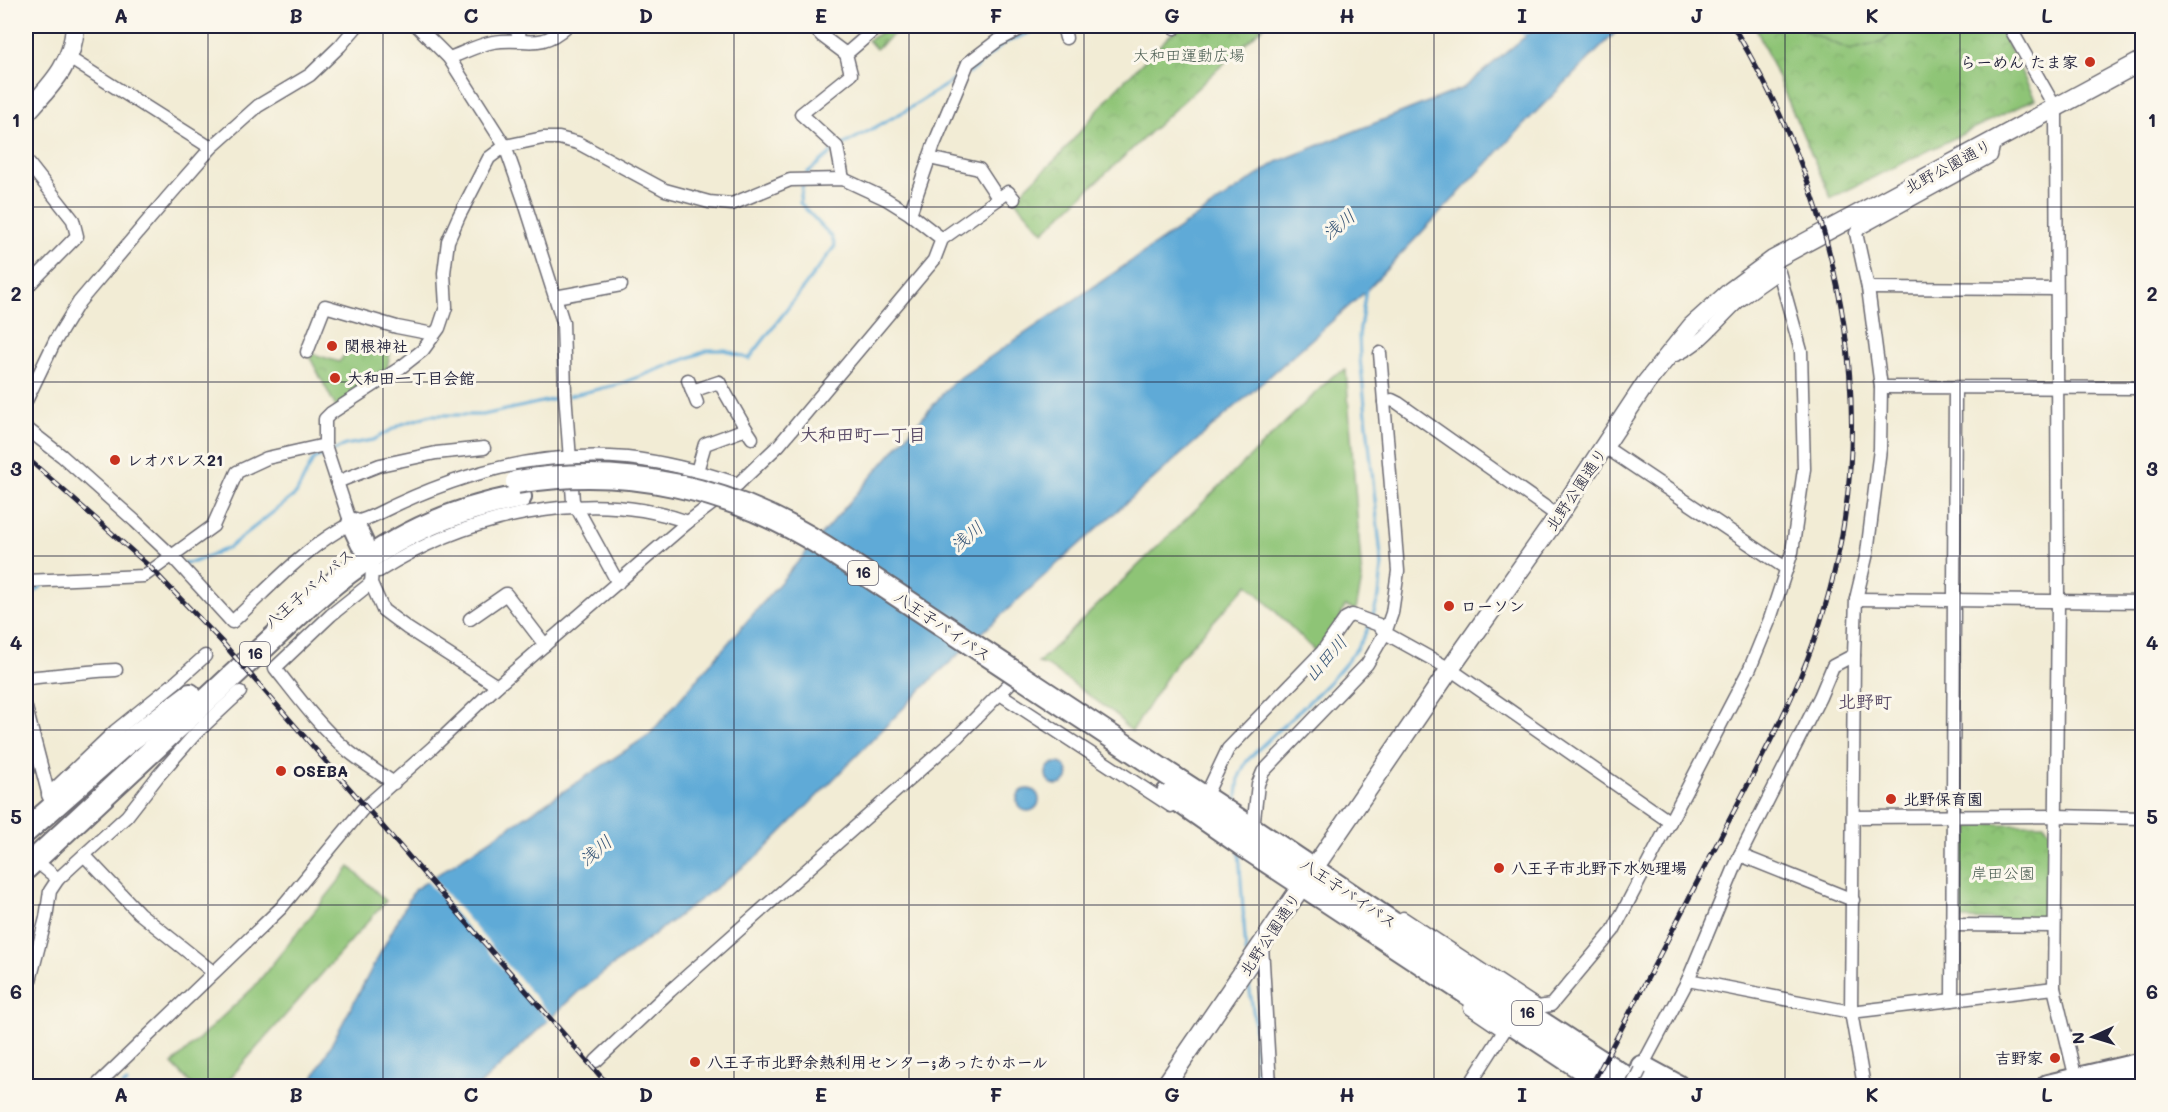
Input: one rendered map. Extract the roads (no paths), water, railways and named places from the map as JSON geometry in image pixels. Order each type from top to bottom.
[{"type":"highway","name":"八王子バイパス","points":[[193,702],[315,580],[357,534],[390,526],[437,504],[486,489],[640,494],[694,504],[759,527],[823,564],[1242,833],[1308,877],[1384,938],[1608,1086]]},
{"type":"highway","name":"八王子バイパス","points":[[26,848],[193,702],[272,639],[334,583],[380,550],[416,530],[445,517],[498,501],[519,489]]},
{"type":"highway","points":[[272,639],[301,623],[355,576],[364,572],[372,577],[379,560],[399,548],[498,501]]},
{"type":"highway","name":"16","points":[[26,831],[50,800],[126,743],[193,702]]},
{"type":"highway","name":"16","points":[[26,882],[42,871],[150,764],[193,702]]},
{"type":"highway","name":"八王子バイパス","points":[[1169,785],[1213,801],[1242,833]]},
{"type":"highway","name":"八王子バイパス","points":[[1308,877],[1366,904],[1581,1050],[1638,1078],[1677,1086]]},
{"type":"highway","points":[[2048,1086],[2142,1064]]},
{"type":"highway","points":[[2129,1086],[2142,1083]]},
{"type":"street","points":[[26,113],[57,78],[69,58],[75,26]]},
{"type":"street","points":[[26,401],[50,350],[79,302],[211,148],[258,106],[310,75],[357,26]]},
{"type":"street","points":[[417,26],[449,58],[505,146],[530,216],[563,322],[565,392],[573,501],[618,583]]},
{"type":"street","points":[[512,26],[519,33],[520,39]]},
{"type":"street","points":[[449,58],[491,42],[520,39],[530,43],[548,40],[567,26]]},
{"type":"street","points":[[812,26],[846,54],[851,74],[801,114],[837,147],[843,179]]},
{"type":"street","points":[[846,54],[875,29],[897,26]]},
{"type":"street","points":[[909,214],[968,63],[997,41],[1026,26]]},
{"type":"street","points":[[2009,26],[2056,109],[2058,601],[2054,988],[2076,1079]]},
{"type":"street","points":[[69,58],[211,148]]},
{"type":"street","name":"北野公園通り","points":[[1165,1086],[1665,358],[1692,326],[1731,291],[1773,260],[2142,61]]},
{"type":"street","points":[[357,534],[348,515],[325,445],[325,419],[423,350],[439,328],[446,307],[444,273],[448,241],[489,158],[505,146],[543,138],[559,138],[578,143],[665,190],[710,202],[732,204],[790,180],[843,179],[886,199],[942,239]]},
{"type":"street","points":[[1864,1086],[1851,1012],[1854,656],[1856,599],[1867,553],[1875,502],[1880,449],[1881,387],[1868,288],[1856,232],[1991,156],[1994,142]]},
{"type":"street","points":[[929,158],[979,169],[998,198]]},
{"type":"street","points":[[26,160],[73,220],[77,236],[26,288]]},
{"type":"street","points":[[96,1086],[281,908],[362,810],[497,686],[688,522],[738,483],[779,445],[934,260],[942,239],[1008,192],[1014,199]]},
{"type":"street","points":[[1366,904],[1396,913],[1538,1007],[1551,1005],[1613,931],[1750,668],[1792,552],[1804,469],[1801,351],[1779,273],[1740,301],[1692,348],[1679,355],[1665,358]]},
{"type":"street","points":[[555,297],[621,285]]},
{"type":"street","points":[[1868,288],[2056,289]]},
{"type":"street","points":[[307,352],[325,306],[397,327],[434,334]]},
{"type":"street","points":[[1000,694],[1202,826],[1242,833],[1254,819],[1258,784],[1263,772],[1367,664],[1396,594],[1398,571],[1380,353]]},
{"type":"street","points":[[692,392],[719,382],[749,433],[705,444],[697,471]]},
{"type":"street","points":[[1881,387],[2142,388]]},
{"type":"street","points":[[1952,1000],[1955,388]]},
{"type":"street","points":[[1384,402],[1392,400],[1398,403],[1558,516]]},
{"type":"street","points":[[26,428],[62,456],[171,555],[232,622],[301,559],[340,529],[357,534]]},
{"type":"street","points":[[26,581],[144,576],[213,526],[237,472],[267,458],[325,445]]},
{"type":"street","points":[[1605,447],[1787,569]]},
{"type":"street","points":[[337,482],[380,465],[436,453],[484,448]]},
{"type":"street","points":[[357,534],[407,498],[460,477],[518,464],[570,457],[626,458],[697,471],[738,483]]},
{"type":"street","points":[[393,783],[349,752],[334,738],[275,668],[372,577],[425,545],[481,523],[516,515],[576,507],[613,508],[672,516],[688,522]]},
{"type":"street","points":[[372,577],[383,610],[497,686]]},
{"type":"street","points":[[470,620],[506,594],[545,645]]},
{"type":"street","points":[[1856,599],[2142,602]]},
{"type":"street","points":[[1213,801],[1228,749],[1322,652],[1346,618],[1352,615],[1382,629],[1450,669],[1670,822]]},
{"type":"street","points":[[50,800],[115,731],[205,656]]},
{"type":"street","points":[[1638,1078],[1688,980],[1740,855],[1820,697],[1833,666],[1854,656]]},
{"type":"street","points":[[596,1061],[670,991],[948,745],[1025,667],[1192,778],[1213,801]]},
{"type":"street","points":[[26,678],[73,675],[82,671],[117,670]]},
{"type":"street","points":[[26,996],[46,918],[50,891],[42,871],[84,855],[127,816],[158,776],[196,734],[240,692]]},
{"type":"street","points":[[26,708],[50,800]]},
{"type":"street","points":[[1853,817],[2055,816],[2142,819]]},
{"type":"street","points":[[84,855],[140,913],[213,972]]},
{"type":"street","points":[[1740,855],[1853,900]]},
{"type":"street","points":[[1952,925],[2054,926]]},
{"type":"street","points":[[1384,938],[1398,961],[1504,1031],[1469,1086]]},
{"type":"street","points":[[1258,950],[1270,1086]]},
{"type":"street","points":[[1688,980],[1851,1012],[2054,988]]},
{"type":"water","name":"浅川","points":[[1538,26],[1622,26],[1534,114],[1365,292],[1057,564],[933,678],[759,855],[578,992],[479,1086],[309,1086],[414,890],[649,735],[952,383],[1277,162],[1463,88]]},
{"type":"water","points":[[1053,763],[1061,763],[1068,770],[1068,778],[1061,785],[1053,785],[1046,778],[1046,770]]},
{"type":"water","points":[[1024,789],[1032,789],[1039,796],[1039,804],[1032,811],[1024,811],[1017,804],[1017,796]]},
{"type":"waterway","points":[[969,73],[1004,43],[1046,26]]},
{"type":"waterway","points":[[1509,26],[1529,36]]},
{"type":"waterway","points":[[841,146],[905,111],[957,78]]},
{"type":"waterway","points":[[807,173],[833,151]]},
{"type":"waterway","points":[[569,396],[620,384],[709,350],[725,350],[749,359],[835,246],[832,237],[800,203],[803,183]]},
{"type":"waterway","name":"山田川","points":[[1366,289],[1359,335],[1360,358],[1382,566],[1379,596],[1372,618]]},
{"type":"waterway","points":[[332,452],[345,445],[373,440],[402,424],[431,415],[483,415],[560,398]]},
{"type":"waterway","points":[[184,563],[194,562],[228,548],[296,494],[312,462],[315,458],[326,454]]},
{"type":"waterway","points":[[26,599],[43,585]]},
{"type":"waterway","name":"山田川","points":[[1236,807],[1239,777],[1246,762],[1331,680],[1360,644],[1370,624]]},
{"type":"waterway","name":"山田川","points":[[1239,852],[1246,953]]},
{"type":"waterway","name":"山田川","points":[[1248,978],[1254,1017],[1258,1086]]},
{"type":"waterway","points":[[123,1086],[127,1083]]},
{"type":"railway","points":[[1591,1086],[1760,762],[1795,690],[1814,641],[1837,561],[1849,482],[1851,403],[1844,324],[1828,247],[1804,172],[1772,98],[1733,26]]},
{"type":"railway","points":[[26,457],[149,566],[221,641],[609,1086]]},
{"type":"place","name":"らーめん たま家","points":[[2090,62]]},
{"type":"place","name":"関根神社","points":[[332,346]]},
{"type":"place","name":"大和田一丁目会館","points":[[335,378]]},
{"type":"place","name":"レオパレス21","points":[[115,460]]},
{"type":"place","name":"ローソン","points":[[1449,606]]},
{"type":"place","name":"OSEBA","points":[[281,771]]},
{"type":"place","name":"北野保育園","points":[[1891,799]]},
{"type":"place","name":"八王子市北野下水処理場","points":[[1499,868]]},
{"type":"place","name":"吉野家","points":[[2055,1058]]},
{"type":"place","name":"八王子市北野余熱利用センター;あったかホール","points":[[695,1062]]},
{"type":"district","name":"大和田町一丁目","points":[[863,435]]},
{"type":"district","name":"北野町","points":[[1865,702]]},
{"type":"park label","name":"大和田運動広場","points":[[1189,55]]},
{"type":"park label","name":"岸田公園","points":[[2003,873]]}]
